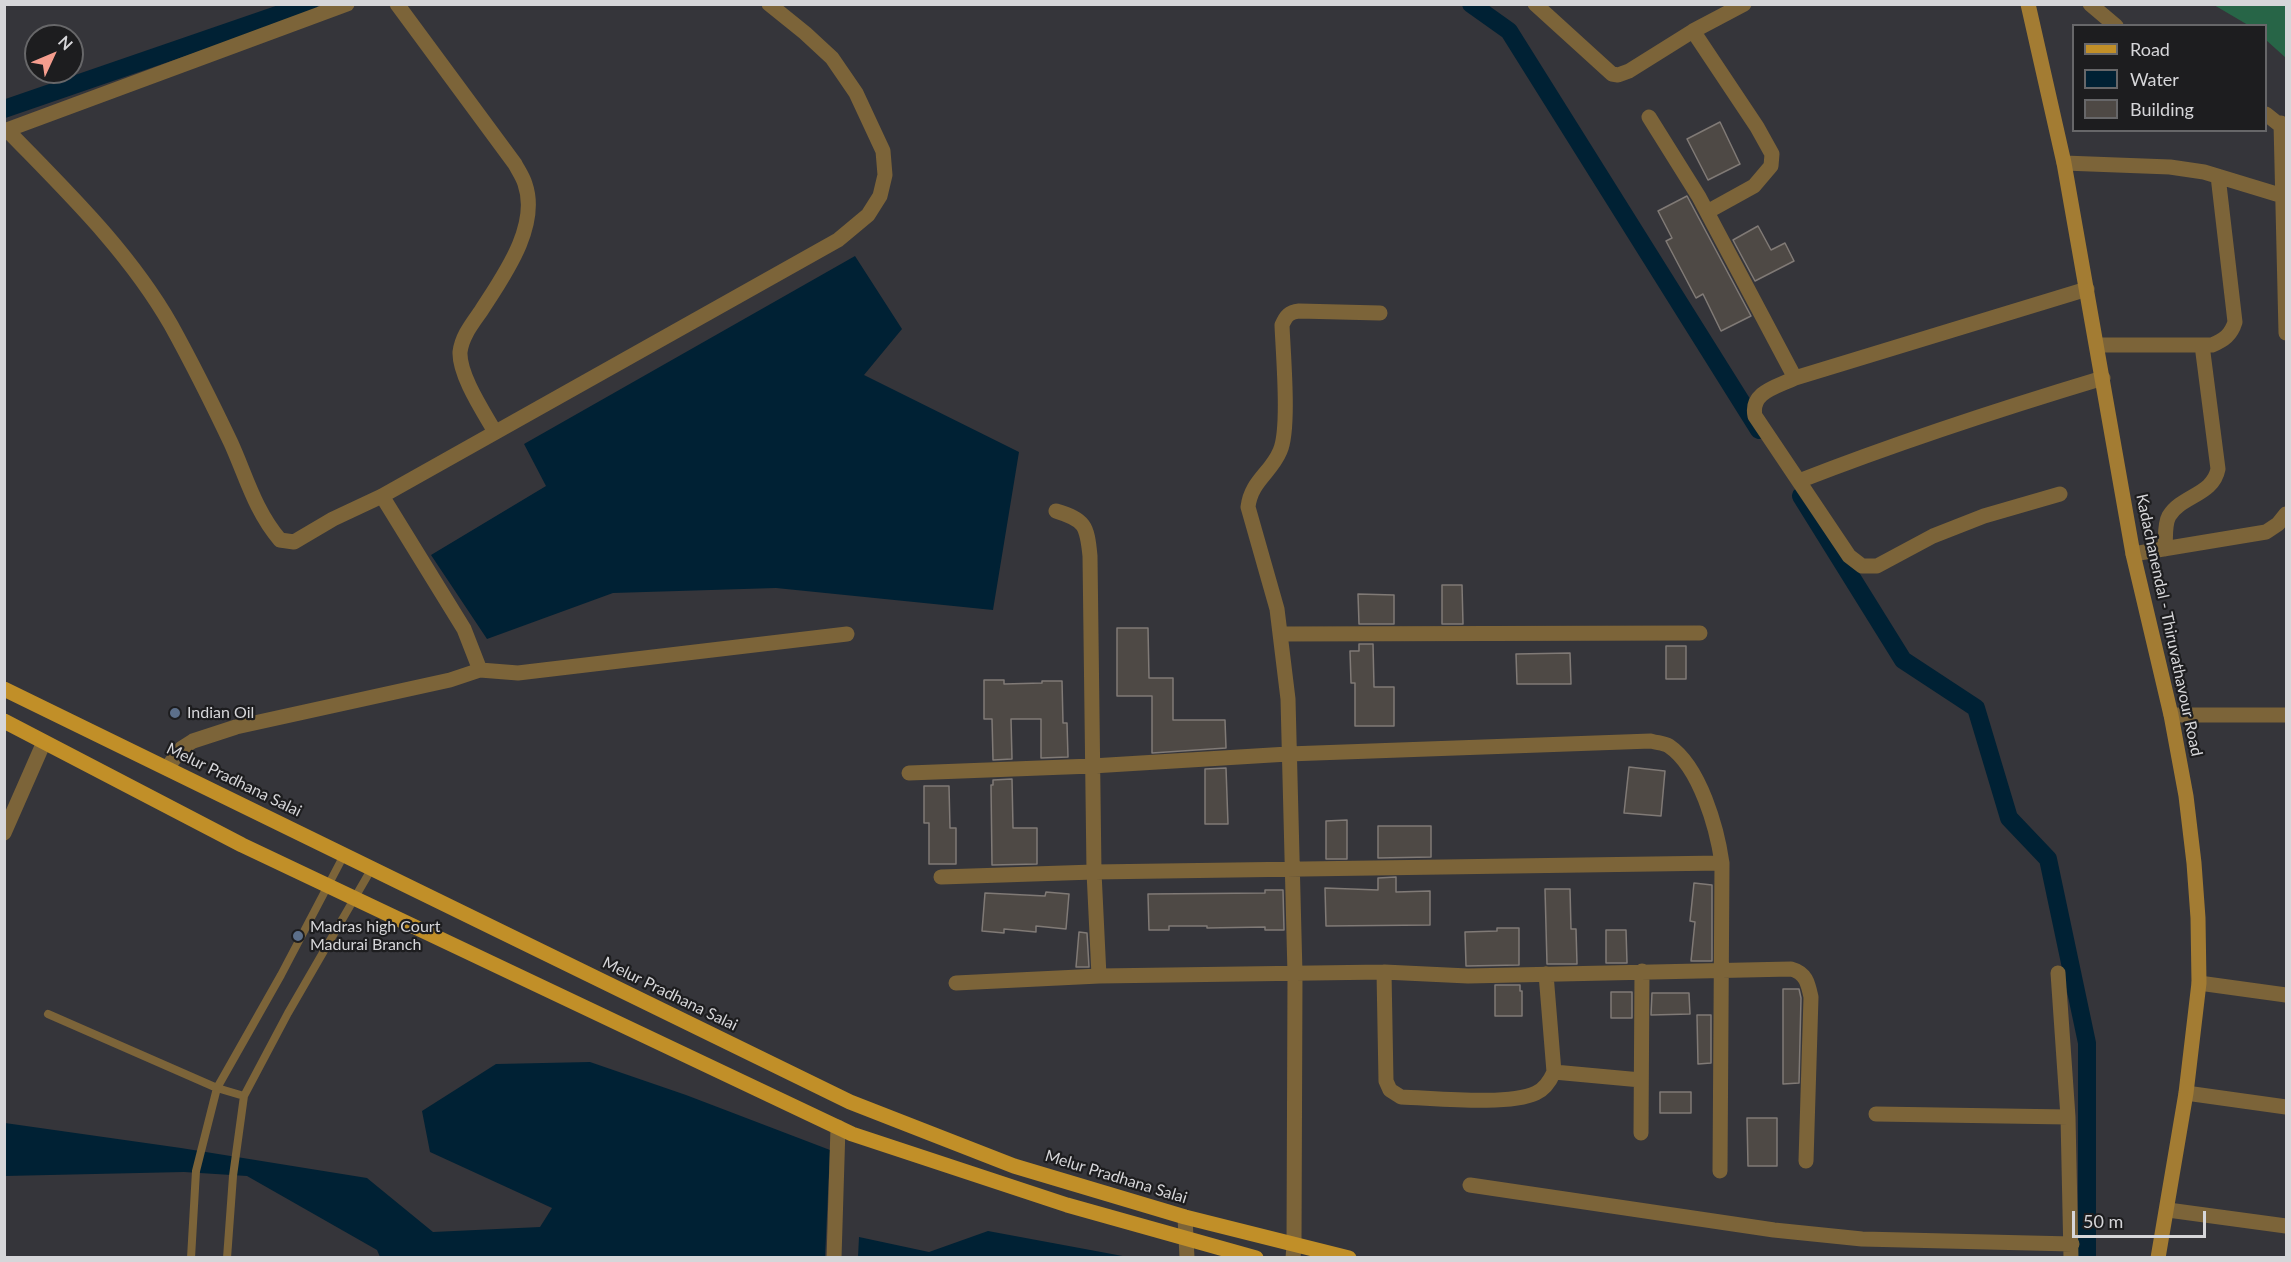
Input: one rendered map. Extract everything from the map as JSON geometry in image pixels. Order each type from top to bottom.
[{"type":"main road","name":"Kadachanendal - Thiruvathavour Road","points":[[2028,4],[2064,163],[2133,554],[2171,715],[2186,796],[2194,863],[2199,983],[2186,1093],[2168,1210],[2158,1257]]},
{"type":"main road","name":"Melur Pradhana Salai","points":[[4,689],[850,1102],[1014,1166],[1294,1251],[1349,1257]]},
{"type":"main road","points":[[4,721],[242,845],[852,1134],[1067,1205],[1256,1257]]},
{"type":"street","points":[[347,4],[6,130],[127,258],[144,281],[193,367],[231,443],[262,516],[280,540],[294,542],[838,240],[868,215],[880,196],[885,175],[883,151],[856,93],[831,58],[769,4]]},
{"type":"street","points":[[397,4],[515,164],[526,185],[529,206],[525,228],[509,268],[464,337],[460,353],[463,371],[495,432]]},
{"type":"street","points":[[1535,4],[1612,74],[1618,75],[1629,71],[1693,31],[1744,4]]},
{"type":"street","points":[[2090,4],[2114,24]]},
{"type":"street","points":[[1693,31],[1757,127],[1772,154],[1771,166],[1754,186],[1707,212]]},
{"type":"street","points":[[2267,115],[2284,127],[2286,333]]},
{"type":"street","points":[[1649,117],[1707,212],[1795,378]]},
{"type":"street","points":[[2064,163],[2170,167],[2218,176],[2283,196]]},
{"type":"street","points":[[2097,345],[2212,345],[2222,341],[2232,332],[2235,322],[2218,176]]},
{"type":"street","points":[[2060,494],[1984,516],[1933,536],[1877,566],[1862,566],[1849,556],[1755,416],[1755,401],[1761,394],[1795,378],[2087,289]]},
{"type":"street","points":[[1294,1251],[1295,974],[1288,699],[1277,609],[1248,507],[1249,494],[1281,450],[1285,430],[1282,325],[1286,316],[1299,311],[1380,313]]},
{"type":"street","points":[[2165,549],[2166,524],[2169,516],[2179,505],[2207,489],[2216,480],[2218,469],[2202,345]]},
{"type":"street","points":[[1799,481],[1876,451],[2103,378]]},
{"type":"street","points":[[382,495],[464,629],[480,670]]},
{"type":"street","points":[[1056,511],[1076,517],[1088,533],[1094,872],[1099,976]]},
{"type":"street","points":[[2133,554],[2266,532],[2278,524],[2286,514]]},
{"type":"street","points":[[1281,634],[1700,633]]},
{"type":"street","points":[[167,768],[182,748],[193,741],[236,728],[450,680],[480,670],[518,673],[847,634]]},
{"type":"street","points":[[2171,715],[2286,715]]},
{"type":"street","points":[[909,773],[1092,766],[1288,754],[1651,741],[1667,745],[1680,756],[1711,809],[1719,838],[1722,863],[1720,1171]]},
{"type":"street","points":[[4,833],[44,742]]},
{"type":"street","points":[[941,877],[1094,872],[1722,863]]},
{"type":"street","points":[[957,983],[1099,976],[1384,972],[1468,976],[1791,969],[1800,972],[1808,981],[1811,997],[1806,1161]]},
{"type":"street","points":[[1641,1132],[1642,971]]},
{"type":"street","points":[[1384,972],[1386,1081],[1395,1095],[1498,1100],[1521,1098],[1537,1093],[1544,1088],[1554,1072],[1546,974]]},
{"type":"street","points":[[1470,1185],[1774,1230],[1862,1239],[2072,1251],[2068,1117],[2058,973]]},
{"type":"street","points":[[2199,983],[2286,995]]},
{"type":"street","points":[[1554,1072],[1641,1080]]},
{"type":"street","points":[[2186,1093],[2286,1107]]},
{"type":"street","points":[[1875,1114],[2068,1117]]},
{"type":"street","points":[[834,1257],[838,1127]]},
{"type":"street","points":[[2168,1210],[2286,1226]]},
{"type":"street","points":[[1185,1217],[1187,1257]]},
{"type":"lane","points":[[191,1257],[196,1171],[217,1088],[345,855]]},
{"type":"lane","points":[[227,1257],[233,1176],[244,1096],[288,1013],[372,868]]},
{"type":"lane","points":[[48,1014],[217,1088],[244,1096]]},
{"type":"green space","points":[[2214,5],[2286,5],[2286,58],[2267,41],[2267,24],[2246,24]]},
{"type":"water","points":[[855,256],[902,329],[864,375],[1019,452],[993,610],[776,588],[613,593],[487,639],[431,555],[546,486],[524,444]]},
{"type":"water","points":[[590,1062],[686,1095],[830,1150],[825,1258],[380,1257],[377,1250],[247,1176],[184,1172],[5,1176],[5,1123],[367,1178],[433,1232],[540,1227],[552,1208],[430,1152],[422,1111],[496,1064]]},
{"type":"water","points":[[988,1231],[1128,1257],[858,1257],[859,1237],[929,1252]]},
{"type":"building","points":[[1720,122],[1740,164],[1708,180],[1687,139]]},
{"type":"building","points":[[1687,196],[1751,316],[1721,331],[1703,294],[1696,298],[1666,241],[1672,238],[1658,211]]},
{"type":"building","points":[[1758,226],[1771,250],[1785,243],[1794,261],[1755,281],[1733,240]]},
{"type":"building","points":[[1442,585],[1462,585],[1463,624],[1442,624]]},
{"type":"building","points":[[1358,594],[1394,595],[1394,624],[1359,624]]},
{"type":"building","points":[[1117,628],[1148,628],[1149,678],[1173,678],[1173,720],[1225,720],[1226,748],[1152,753],[1152,696],[1117,696]]},
{"type":"building","points":[[1359,644],[1373,644],[1374,687],[1394,687],[1394,726],[1355,726],[1355,683],[1351,683],[1350,651],[1359,651]]},
{"type":"building","points":[[1666,646],[1686,646],[1686,679],[1666,679]]},
{"type":"building","points":[[1570,653],[1571,684],[1517,684],[1516,654]]},
{"type":"building","points":[[984,680],[1004,680],[1004,684],[1062,681],[1063,723],[1067,723],[1068,757],[1041,758],[1041,719],[1011,719],[1012,759],[993,760],[992,719],[984,719]]},
{"type":"building","points":[[1629,767],[1665,771],[1661,816],[1624,813]]},
{"type":"building","points":[[1226,768],[1228,824],[1205,824],[1205,769]]},
{"type":"building","points":[[1012,779],[1013,828],[1037,828],[1037,864],[992,865],[991,785],[993,785],[993,780]]},
{"type":"building","points":[[924,786],[949,786],[950,828],[956,828],[956,864],[929,864],[929,823],[924,823]]},
{"type":"building","points":[[1347,820],[1347,859],[1326,859],[1326,821]]},
{"type":"building","points":[[1378,826],[1431,826],[1431,857],[1378,858]]},
{"type":"building","points":[[1396,877],[1396,892],[1430,891],[1430,925],[1326,926],[1325,888],[1378,890],[1378,878]]},
{"type":"building","points":[[1694,883],[1712,885],[1712,961],[1691,961],[1695,922],[1690,921]]},
{"type":"building","points":[[1545,889],[1570,889],[1571,929],[1576,929],[1577,964],[1547,964]]},
{"type":"building","points":[[1265,890],[1283,890],[1284,930],[1265,930],[1265,927],[1169,926],[1169,930],[1149,930],[1148,894],[1265,893]]},
{"type":"building","points":[[1046,892],[1069,894],[1066,929],[1036,926],[1036,932],[1004,929],[1004,933],[982,931],[985,893],[1045,896]]},
{"type":"building","points":[[1497,928],[1519,928],[1519,965],[1466,966],[1465,932],[1497,931]]},
{"type":"building","points":[[1606,930],[1626,930],[1627,963],[1606,963]]},
{"type":"building","points":[[1079,932],[1087,933],[1089,967],[1076,967]]},
{"type":"building","points":[[1495,985],[1520,985],[1522,1016],[1495,1016]]},
{"type":"building","points":[[1783,989],[1799,989],[1801,998],[1799,1083],[1783,1084]]},
{"type":"building","points":[[1611,992],[1632,992],[1632,1018],[1611,1018]]},
{"type":"building","points":[[1652,993],[1689,993],[1690,1014],[1651,1015]]},
{"type":"building","points":[[1697,1015],[1711,1015],[1711,1063],[1698,1064]]},
{"type":"building","points":[[1660,1092],[1691,1092],[1691,1113],[1660,1113]]},
{"type":"building","points":[[1747,1118],[1777,1118],[1777,1166],[1748,1166]]},
{"type":"waterway","points":[[4,109],[309,4]]},
{"type":"waterway","points":[[1471,4],[1509,31],[1759,430]]},
{"type":"waterway","points":[[1801,496],[1903,660],[1976,708],[2009,818],[2048,859],[2087,1043],[2087,1258]]},
{"type":"place","name":"Indian Oil","points":[[175,713]]},
{"type":"place","name":"Madras high Court Madurai Branch","points":[[298,936]]}]
